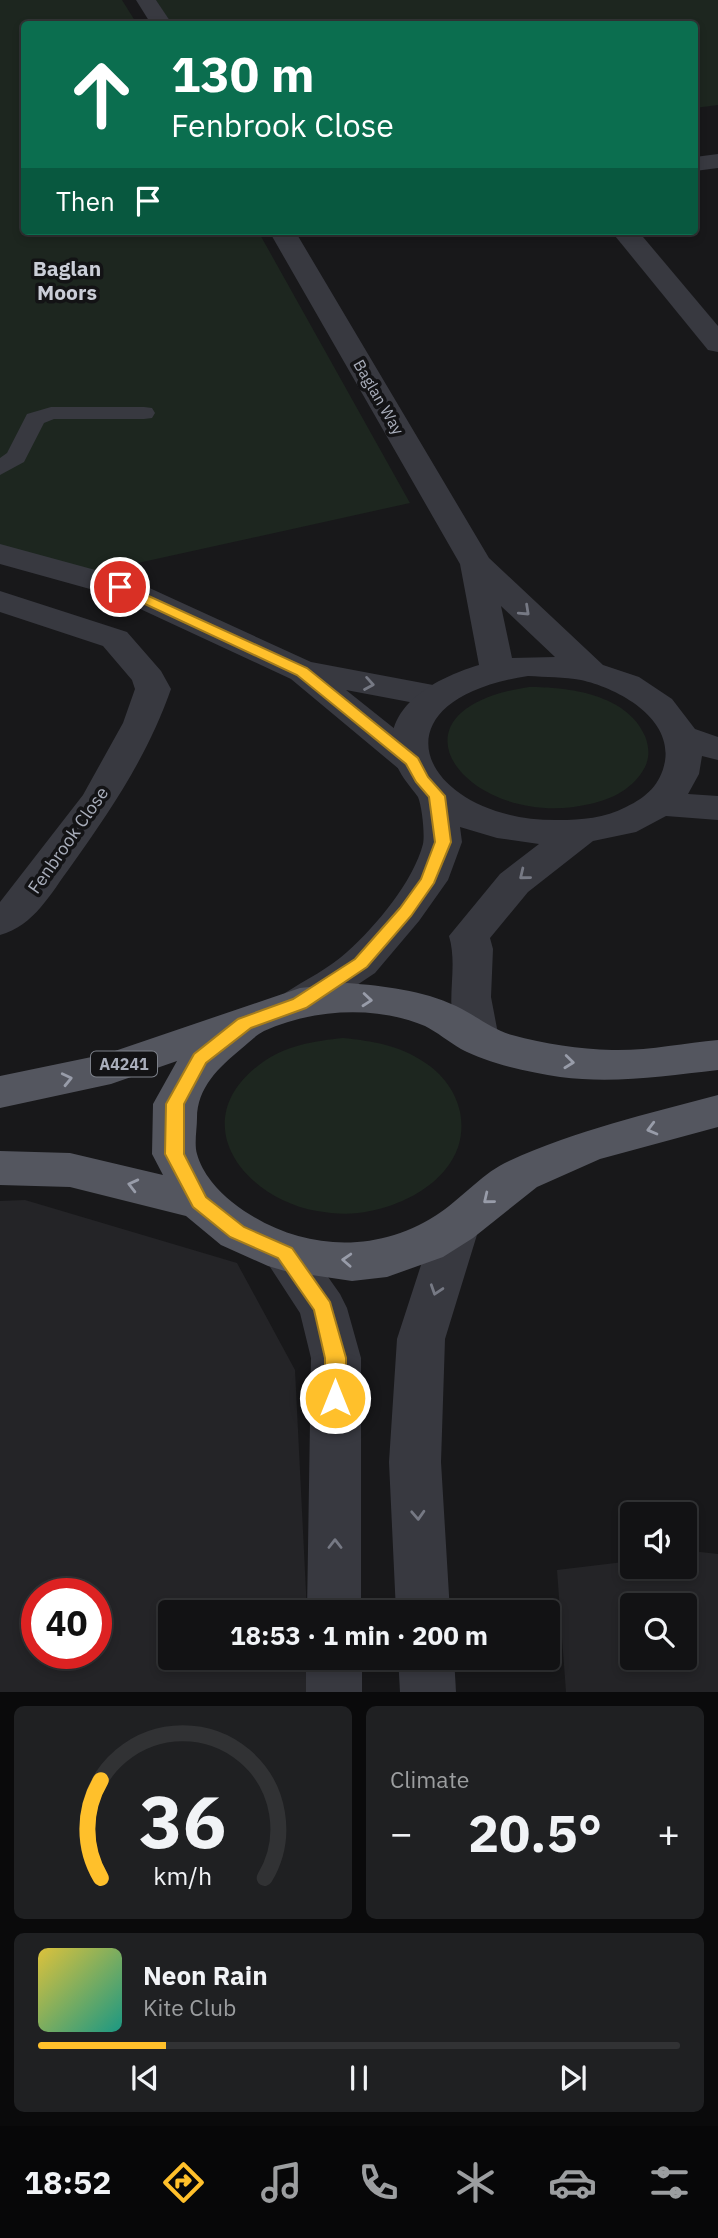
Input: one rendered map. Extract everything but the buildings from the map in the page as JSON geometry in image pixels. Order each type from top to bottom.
[{"type":"main road","name":"A4241","points":[[0,1092],[111,1068],[300,1003],[348,998],[395,1002],[440,1016],[478,1039],[502,1048],[558,1061],[614,1066],[718,1055]]},
{"type":"main road","name":"A4241","points":[[244,1024],[200,1059],[175,1104],[174,1154],[200,1202],[237,1232],[285,1253],[352,1262],[387,1258],[426,1244],[457,1225],[520,1174],[588,1146],[718,1111]]},
{"type":"main road","name":"A4241","points":[[0,1168],[70,1170],[200,1202]]},
{"type":"street","points":[[146,0],[159,21]]},
{"type":"street","points":[[698,164],[718,162]]},
{"type":"street","name":"Baglan Way","points":[[284,235],[475,564],[591,672]]},
{"type":"street","points":[[628,235],[692,296],[718,344]]},
{"type":"street","points":[[0,554],[120,587],[302,671],[436,696]]},
{"type":"street","name":"Baglan Way","points":[[475,564],[497,670]]},
{"type":"street","name":"Fenbrook Close","points":[[0,601],[115,639],[149,678],[153,689],[141,723],[100,799],[20,907],[0,922]]},
{"type":"street","points":[[527,666],[591,672],[622,683],[649,698],[669,716],[682,737],[685,761],[677,784],[658,804],[623,823],[579,833],[538,833],[500,827],[465,814],[437,796],[421,779],[412,761],[410,737],[418,715],[436,696],[464,680],[497,670],[527,666]]},
{"type":"street","points":[[302,671],[412,761]]},
{"type":"street","points":[[682,737],[718,749]]},
{"type":"street","points":[[300,1003],[361,963],[405,912],[428,880],[443,842],[437,796]]},
{"type":"street","points":[[658,804],[718,808]]},
{"type":"street","points":[[478,1039],[470,997],[473,948],[469,936],[514,883],[579,833]]},
{"type":"street","points":[[422,1600],[415,1462],[421,1339],[457,1225]]},
{"type":"street","points":[[285,1253],[323,1308],[336,1358],[334,1600]]},
{"type":"street","points":[[334,1670],[334,1692]]},
{"type":"street","points":[[427,1670],[428,1692]]},
{"type":"lane","points":[[0,468],[16,457],[35,419],[51,413],[144,413]]},
{"type":"shaded area","points":[[0,0],[122,0],[135,21],[21,21],[21,235],[260,235],[410,503],[97,572],[0,548]]},
{"type":"shaded area","points":[[156,0],[718,0],[718,105],[698,108],[698,21],[169,21]]},
{"type":"shaded area","points":[[529,687],[578,691],[611,702],[625,711],[645,736],[648,748],[647,763],[635,781],[622,792],[599,802],[547,808],[508,801],[477,786],[456,765],[447,742],[455,719],[481,700]]},
{"type":"shaded area","points":[[343,1038],[375,1042],[395,1048],[431,1066],[455,1097],[460,1112],[461,1132],[449,1165],[437,1179],[422,1190],[388,1206],[350,1214],[317,1211],[289,1203],[265,1190],[245,1172],[232,1152],[225,1130],[227,1107],[239,1084],[263,1062],[291,1048]]},
{"type":"shaded area","points":[[25,1200],[237,1263],[295,1370],[306,1600],[158,1600],[158,1670],[310,1670],[311,1692],[0,1692],[0,1201]]},
{"type":"shaded area","points":[[697,1552],[718,1554],[718,1692],[566,1692],[557,1570],[620,1562],[620,1579],[697,1579]]},
{"type":"district","name":"Baglan Moors","points":[[67,280]]},
{"type":"route","points":[[120,587],[302,671],[412,761],[421,779],[437,796],[443,842],[428,880],[405,912],[361,963],[300,1003],[244,1024],[200,1059],[175,1104],[174,1154],[200,1202],[237,1232],[285,1253],[323,1308],[336,1358],[335,1398]]}]
